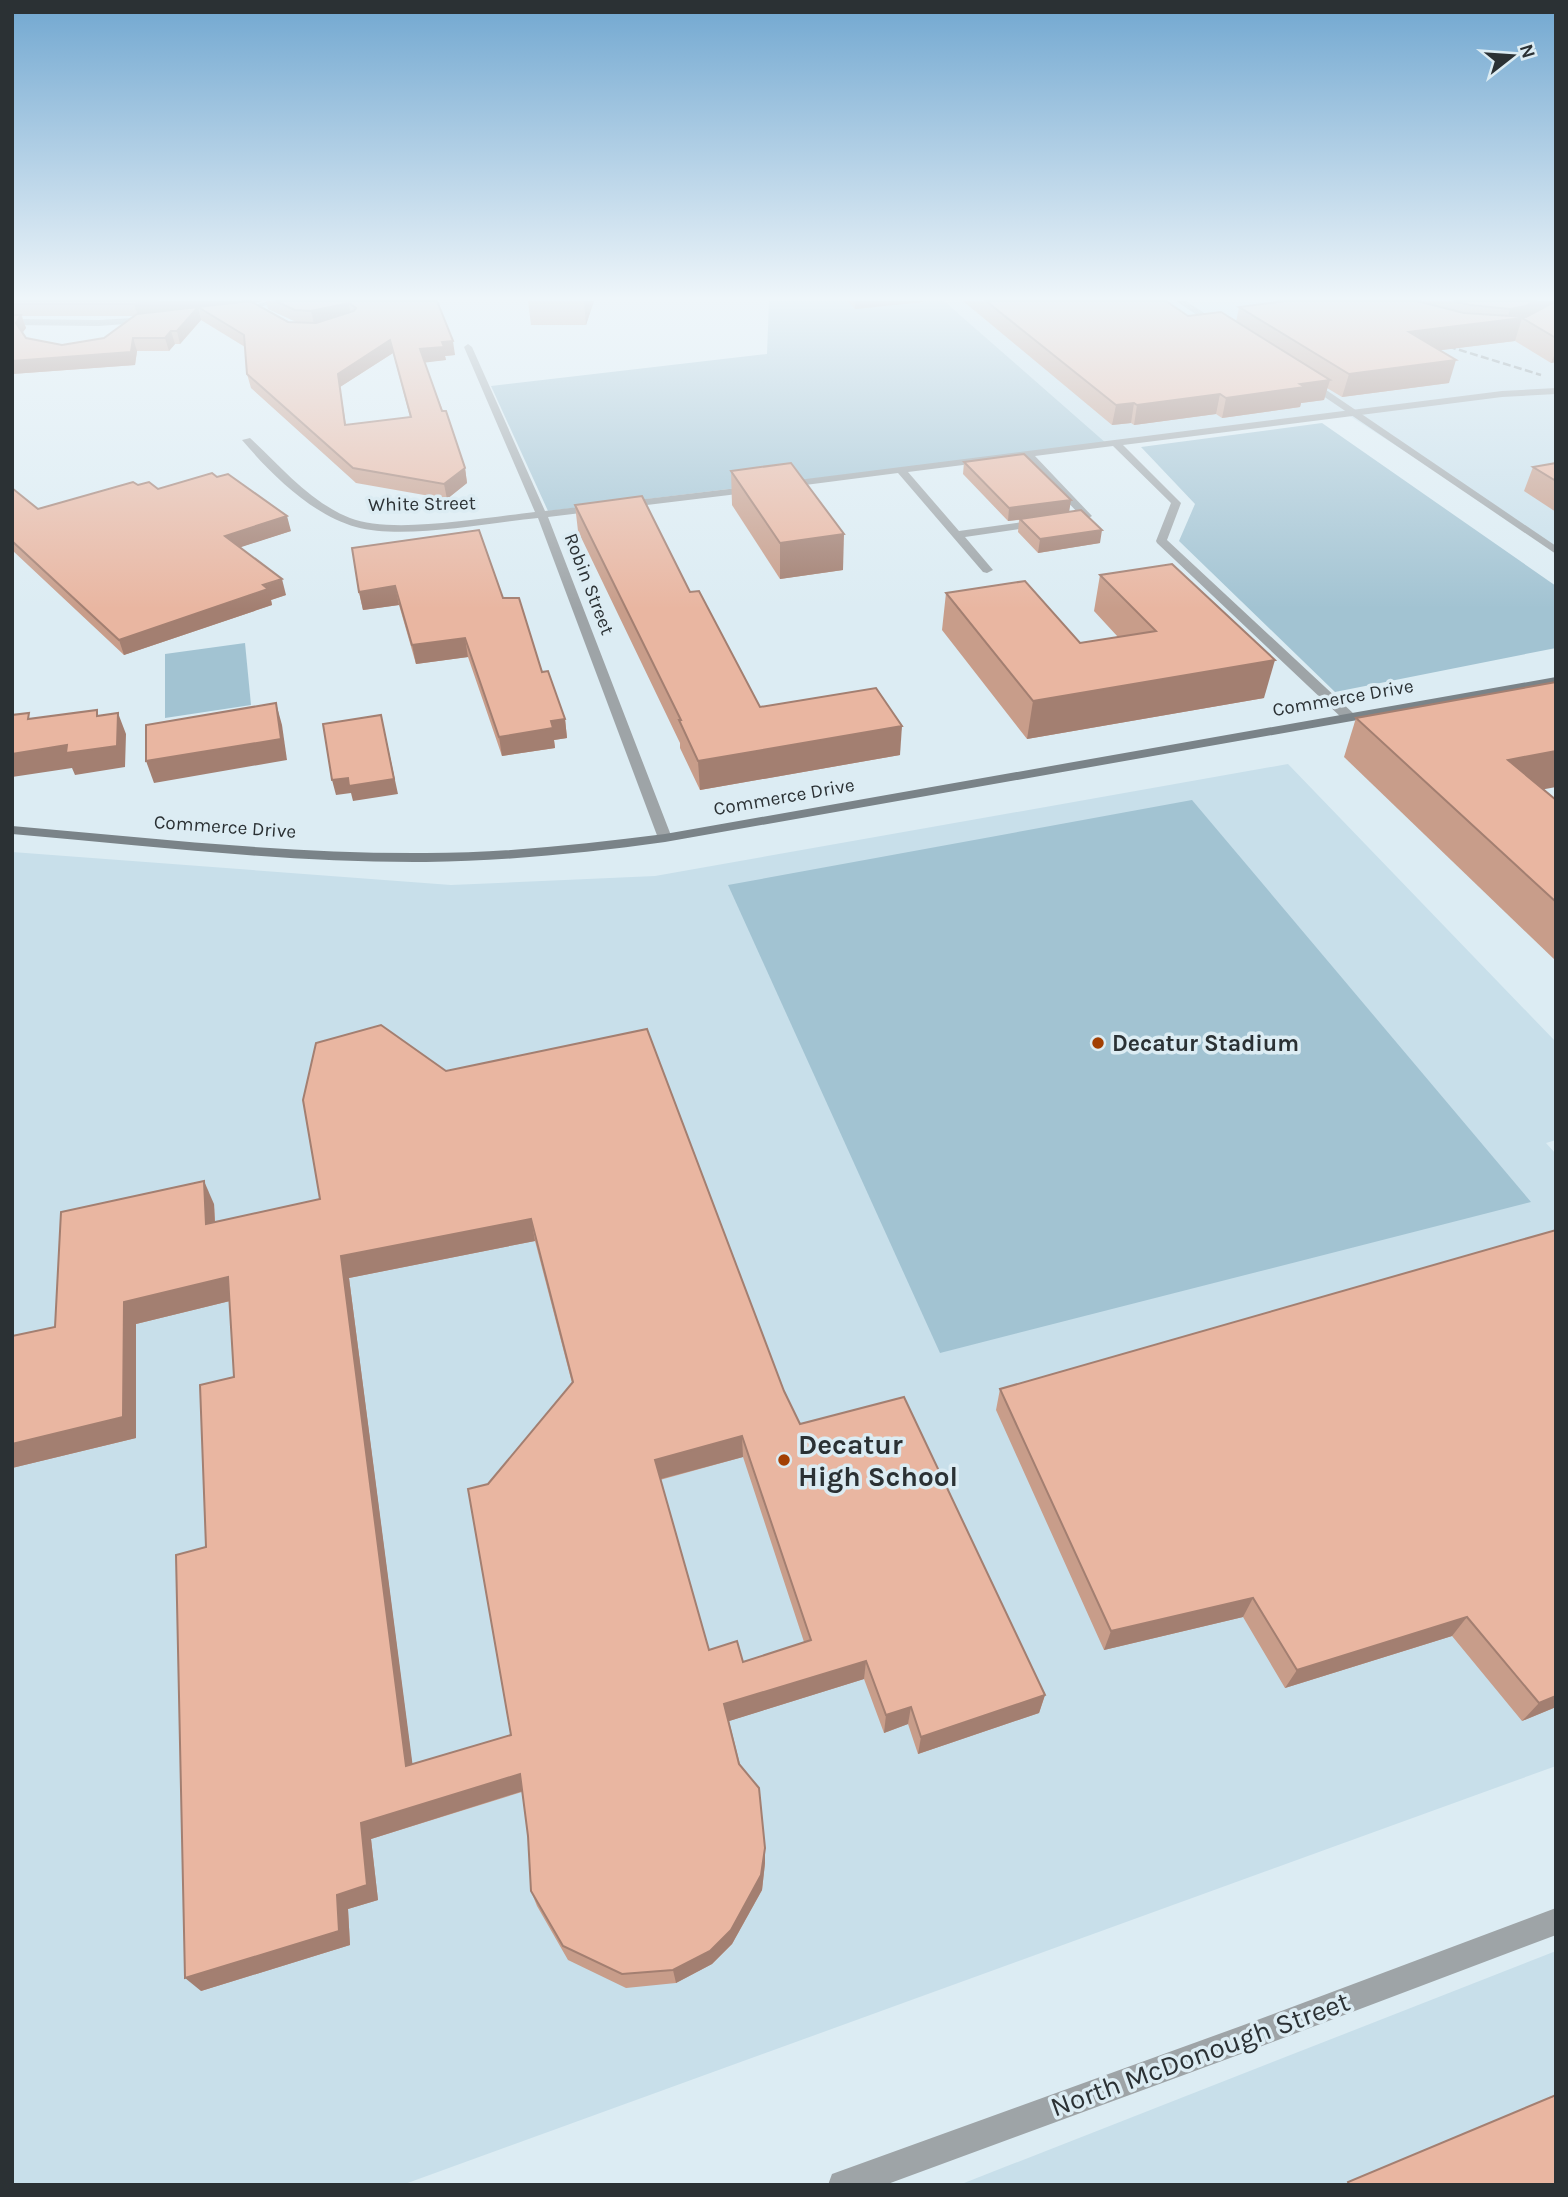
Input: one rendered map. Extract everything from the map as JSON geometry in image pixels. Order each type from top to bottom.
[{"type":"main road","name":"Commerce Drive","points":[[12,830],[390,857],[469,856],[586,849],[665,838],[1556,681]]},
{"type":"street","name":"Robin Street","points":[[493,404],[542,515],[665,838]]},
{"type":"street","points":[[1340,404],[1556,551]]},
{"type":"street","name":"White Street","points":[[247,440],[314,503],[349,521],[379,527],[426,526],[542,515],[1428,404]]},
{"type":"street","points":[[1116,443],[1176,503],[1161,541],[1349,717]]},
{"type":"street","points":[[956,535],[1087,516],[1027,454]]},
{"type":"street","points":[[901,470],[987,570]]},
{"type":"street","name":"North McDonough Street","points":[[844,2185],[1556,1921]]},
{"type":"shaded area","points":[[499,404],[1061,404],[1106,443],[548,511]]},
{"type":"shaded area","points":[[1061,404],[1556,404],[1556,548],[1345,413],[1106,443]]},
{"type":"shaded area","points":[[1322,423],[1556,586],[1556,648],[1335,692],[1179,541],[1195,504],[1141,447]]},
{"type":"shaded area","points":[[245,643],[251,705],[165,718],[165,654]]},
{"type":"shaded area","name":"Decatur High School","points":[[1288,764],[1556,1042],[1556,1140],[1546,1143],[1556,1154],[1556,1766],[402,2185],[12,2185],[12,852],[451,885],[655,876]]},
{"type":"shaded area","name":"Decatur Stadium","points":[[1192,800],[1531,1202],[940,1353],[728,885]]},
{"type":"shaded area","points":[[1556,1951],[1556,2185],[959,2185]]},
{"type":"building","points":[[280,404],[342,404],[345,425],[411,417],[407,404],[439,404],[442,411],[446,411],[465,468],[444,484],[353,468]]},
{"type":"building","points":[[1024,454],[1071,500],[1009,508],[964,462]]},
{"type":"building","points":[[791,463],[844,534],[780,543],[731,471]]},
{"type":"building","points":[[1556,463],[1556,481],[1533,467]]},
{"type":"building","points":[[212,473],[217,477],[228,474],[287,516],[225,536],[282,579],[263,585],[268,589],[119,640],[12,541],[12,488],[38,509],[133,482],[138,485],[149,482],[158,489]]},
{"type":"building","points":[[642,496],[690,592],[699,591],[760,707],[876,688],[902,726],[698,761],[681,720],[575,505]]},
{"type":"building","points":[[1081,510],[1102,530],[1040,539],[1020,519]]},
{"type":"building","points":[[479,530],[503,598],[519,598],[542,672],[548,671],[565,719],[551,721],[553,728],[499,737],[465,638],[412,645],[395,586],[359,592],[352,548]]},
{"type":"building","points":[[1172,564],[1275,660],[1033,701],[946,593],[1025,581],[1080,643],[1156,631],[1100,575]]},
{"type":"building","points":[[1556,682],[1556,751],[1508,760],[1556,800],[1556,902],[1356,718]]},
{"type":"building","points":[[276,703],[281,739],[146,761],[146,725]]},
{"type":"building","points":[[97,710],[97,716],[118,713],[117,746],[66,753],[67,745],[12,754],[12,715],[29,713],[28,719]]},
{"type":"building","points":[[381,715],[394,779],[349,786],[348,778],[332,780],[323,724]]},
{"type":"building","name":"Decatur High School","points":[[381,1025],[446,1071],[647,1029],[784,1391],[800,1424],[904,1397],[1045,1695],[921,1737],[911,1707],[886,1715],[866,1661],[724,1704],[739,1764],[759,1788],[765,1848],[761,1875],[731,1930],[710,1951],[673,1970],[622,1974],[563,1946],[531,1891],[528,1836],[520,1774],[361,1823],[367,1885],[337,1895],[339,1931],[185,1978],[176,1555],[206,1547],[200,1385],[234,1377],[228,1277],[124,1302],[123,1417],[12,1444],[12,1336],[55,1327],[61,1212],[204,1181],[206,1224],[320,1199],[303,1100],[316,1043]],"holes":[[[531,1219],[573,1382],[488,1484],[468,1489],[511,1735],[406,1766],[341,1256]],[[742,1436],[811,1640],[743,1662],[737,1641],[709,1650],[655,1460]]]},
{"type":"building","name":"Decatur High School","points":[[1556,1230],[1556,1696],[1539,1703],[1467,1617],[1297,1670],[1253,1598],[1111,1631],[1000,1389]]},
{"type":"building","points":[[1556,2095],[1556,2185],[1349,2185],[1348,2182]]},
{"type":"place","name":"Decatur Stadium","points":[[1098,1043]]},
{"type":"place","name":"Decatur High School","points":[[784,1460]]}]
